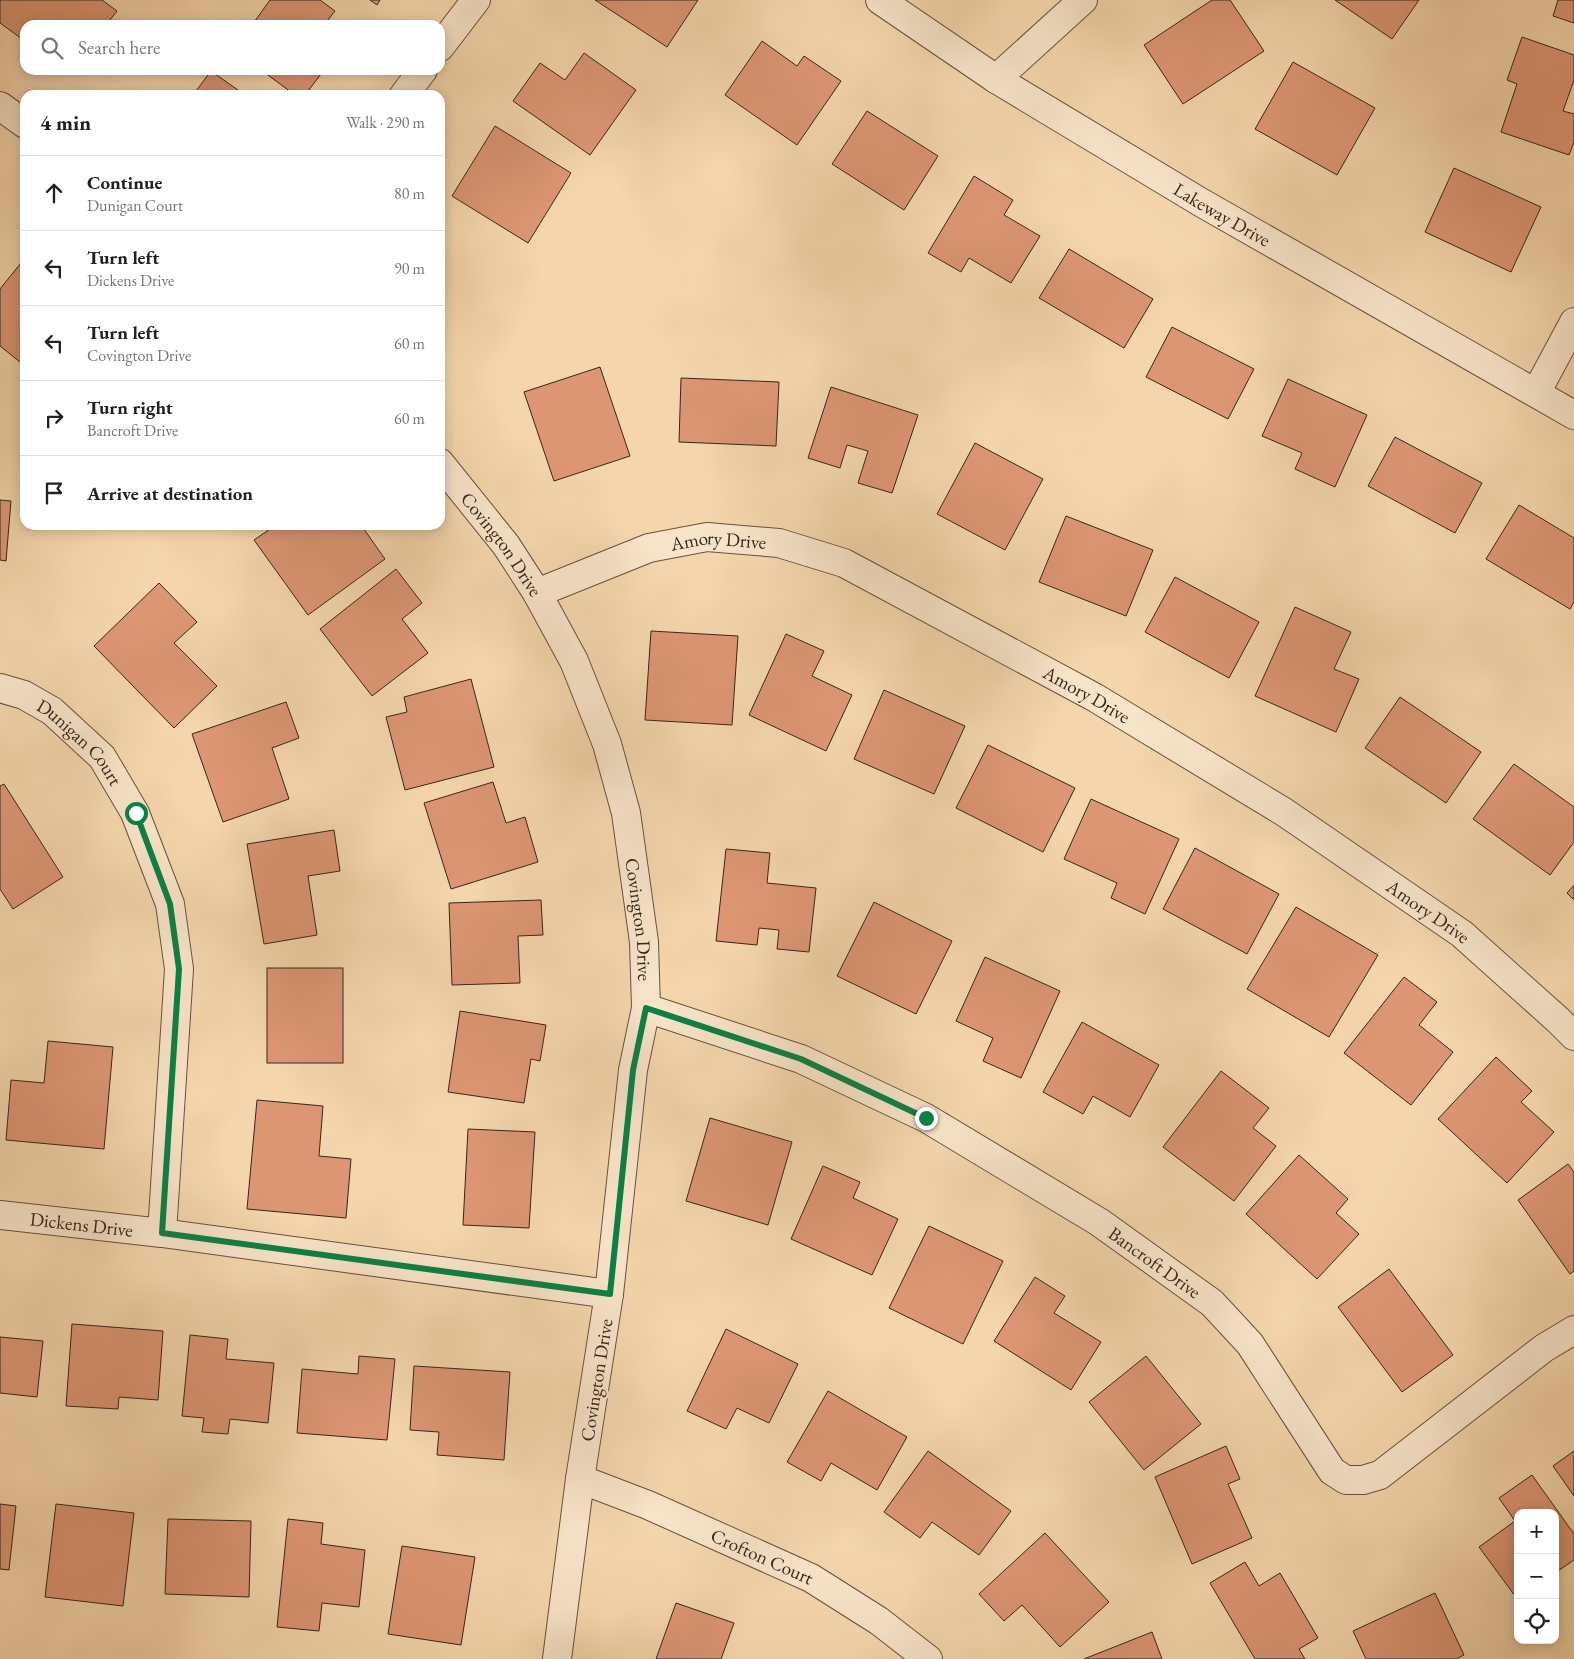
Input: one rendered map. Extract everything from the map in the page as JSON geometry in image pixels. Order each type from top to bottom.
[{"type":"street","points":[[445,40],[476,0]]},
{"type":"street","name":"Lakeway Drive","points":[[880,0],[996,79],[1202,203],[1574,415]]},
{"type":"street","points":[[996,79],[1083,0]]},
{"type":"street","points":[[408,90],[419,75]]},
{"type":"street","points":[[0,106],[20,120]]},
{"type":"street","points":[[1536,393],[1574,322]]},
{"type":"street","name":"Covington Drive","points":[[445,469],[506,545],[537,593],[574,661],[606,744],[626,813],[644,942],[646,1008],[633,1070],[610,1294],[580,1479],[557,1659]]},
{"type":"street","name":"Amory Drive","points":[[537,593],[649,548],[707,536],[779,543],[844,563],[1094,697],[1284,812],[1462,934],[1574,1036]]},
{"type":"street","name":"Dunigan Court","points":[[0,688],[24,695],[52,711],[102,757],[136,813],[170,904],[179,969],[162,1233]]},
{"type":"street","name":"Bancroft Drive","points":[[646,1008],[801,1059],[926,1118],[1099,1222],[1212,1303],[1250,1344],[1332,1471],[1346,1480],[1363,1480],[1380,1475],[1544,1348],[1574,1330]]},
{"type":"street","name":"Dickens Drive","points":[[0,1215],[162,1233],[610,1294]]},
{"type":"street","name":"Crofton Court","points":[[580,1479],[648,1505],[811,1578],[879,1621],[928,1659]]},
{"type":"building","points":[[0,0],[102,0],[117,11],[110,20],[20,20],[20,37],[0,23]]},
{"type":"building","points":[[270,0],[320,0],[335,11],[328,20],[256,20]]},
{"type":"building","points":[[370,0],[380,0],[377,5]]},
{"type":"building","points":[[595,0],[698,0],[667,47]]},
{"type":"building","points":[[1212,0],[1230,0],[1264,51],[1183,104],[1144,45]]},
{"type":"building","points":[[1335,0],[1419,0],[1392,39]]},
{"type":"building","points":[[1558,0],[1574,0],[1574,23],[1553,16]]},
{"type":"building","points":[[1522,37],[1574,55],[1574,80],[1563,111],[1574,114],[1574,142],[1569,155],[1501,132],[1517,84],[1507,80]]},
{"type":"building","points":[[762,41],[797,66],[804,56],[841,81],[797,145],[725,95]]},
{"type":"building","points":[[584,53],[636,90],[590,155],[513,101],[540,63],[565,80]]},
{"type":"building","points":[[1293,62],[1375,108],[1337,175],[1255,129]]},
{"type":"building","points":[[208,75],[217,75],[238,90],[197,90]]},
{"type":"building","points":[[268,75],[320,75],[309,90],[288,90]]},
{"type":"building","points":[[867,111],[938,156],[904,210],[832,164]]},
{"type":"building","points":[[495,126],[571,173],[528,243],[452,196]]},
{"type":"building","points":[[1454,168],[1541,207],[1511,272],[1425,232]]},
{"type":"building","points":[[974,176],[1013,200],[1004,215],[1040,236],[1011,283],[969,258],[961,272],[928,253]]},
{"type":"building","points":[[1069,249],[1153,299],[1124,348],[1039,298]]},
{"type":"building","points":[[20,264],[20,362],[0,346],[0,289]]},
{"type":"building","points":[[1172,327],[1254,369],[1228,419],[1146,377]]},
{"type":"building","points":[[600,367],[630,456],[554,481],[524,392]]},
{"type":"building","points":[[681,378],[779,382],[776,446],[679,442]]},
{"type":"building","points":[[1288,379],[1367,415],[1335,487],[1295,469],[1302,453],[1262,436]]},
{"type":"building","points":[[831,387],[918,415],[892,493],[858,483],[868,451],[847,445],[840,468],[808,458]]},
{"type":"building","points":[[1395,437],[1482,483],[1455,533],[1368,486]]},
{"type":"building","points":[[975,443],[1043,479],[1005,550],[937,514]]},
{"type":"building","points":[[0,500],[11,501],[6,561],[0,560]]},
{"type":"building","points":[[1519,505],[1574,538],[1574,602],[1570,609],[1486,559]]},
{"type":"building","points":[[1066,516],[1153,550],[1126,616],[1039,582]]},
{"type":"building","points":[[269,530],[365,530],[385,559],[308,615],[254,540]]},
{"type":"building","points":[[396,569],[422,603],[402,619],[428,653],[372,696],[320,629]]},
{"type":"building","points":[[1175,577],[1259,622],[1229,678],[1145,632]]},
{"type":"building","points":[[159,583],[197,622],[174,643],[217,686],[174,728],[94,646]]},
{"type":"building","points":[[1295,607],[1351,632],[1334,669],[1359,679],[1336,732],[1255,696]]},
{"type":"building","points":[[651,631],[738,636],[732,725],[645,720]]},
{"type":"building","points":[[786,634],[824,651],[812,676],[852,695],[826,751],[749,715]]},
{"type":"building","points":[[471,679],[494,767],[405,790],[386,717],[407,712],[404,697]]},
{"type":"building","points":[[884,690],[965,726],[934,794],[854,759]]},
{"type":"building","points":[[1400,697],[1481,752],[1446,803],[1365,748]]},
{"type":"building","points":[[286,702],[299,738],[272,748],[289,799],[223,822],[192,734]]},
{"type":"building","points":[[988,745],[1075,788],[1043,852],[956,808]]},
{"type":"building","points":[[1514,764],[1574,807],[1574,842],[1550,875],[1473,819]]},
{"type":"building","points":[[493,782],[506,823],[525,817],[538,862],[451,889],[424,803]]},
{"type":"building","points":[[4,784],[63,877],[13,909],[0,889],[0,786]]},
{"type":"building","points":[[1091,799],[1179,839],[1145,914],[1111,898],[1117,883],[1064,859]]},
{"type":"building","points":[[334,830],[340,871],[308,876],[317,935],[264,944],[247,844]]},
{"type":"building","points":[[1195,848],[1279,894],[1247,954],[1163,909]]},
{"type":"building","points":[[726,849],[770,853],[767,883],[816,888],[809,952],[777,949],[779,930],[759,928],[757,945],[716,941]]},
{"type":"building","points":[[1574,885],[1574,900],[1567,893]]},
{"type":"building","points":[[541,900],[543,935],[518,936],[520,983],[452,985],[449,903]]},
{"type":"building","points":[[874,902],[952,941],[916,1014],[837,976]]},
{"type":"building","points":[[1296,907],[1378,955],[1329,1037],[1247,989]]},
{"type":"building","points":[[985,957],[1060,991],[1021,1078],[983,1061],[993,1038],[956,1021]]},
{"type":"building","points":[[267,968],[343,968],[343,1063],[267,1063]]},
{"type":"building","points":[[1404,977],[1437,1002],[1419,1025],[1453,1052],[1411,1105],[1344,1053]]},
{"type":"building","points":[[460,1011],[546,1025],[540,1061],[531,1059],[524,1103],[448,1092]]},
{"type":"building","points":[[1082,1022],[1159,1065],[1130,1117],[1093,1096],[1083,1114],[1043,1092]]},
{"type":"building","points":[[48,1041],[113,1047],[104,1149],[6,1140],[11,1080],[44,1083]]},
{"type":"building","points":[[1496,1057],[1532,1091],[1521,1102],[1554,1132],[1507,1183],[1438,1119]]},
{"type":"building","points":[[1221,1071],[1269,1108],[1253,1128],[1276,1146],[1234,1201],[1163,1147]]},
{"type":"building","points":[[257,1100],[323,1106],[319,1156],[351,1159],[346,1218],[247,1209]]},
{"type":"building","points":[[710,1118],[792,1142],[768,1225],[686,1201]]},
{"type":"building","points":[[468,1129],[535,1132],[529,1228],[463,1225]]},
{"type":"building","points":[[1299,1155],[1348,1199],[1336,1213],[1359,1234],[1317,1279],[1246,1214]]},
{"type":"building","points":[[1568,1164],[1574,1172],[1574,1271],[1570,1274],[1518,1200]]},
{"type":"building","points":[[823,1166],[860,1182],[853,1198],[898,1219],[872,1275],[791,1239]]},
{"type":"building","points":[[929,1226],[1003,1261],[963,1344],[889,1308]]},
{"type":"building","points":[[1389,1269],[1453,1355],[1402,1392],[1338,1307]]},
{"type":"building","points":[[1035,1277],[1065,1296],[1054,1313],[1101,1342],[1071,1390],[994,1341]]},
{"type":"building","points":[[72,1324],[163,1331],[158,1400],[119,1397],[118,1409],[66,1406]]},
{"type":"building","points":[[726,1329],[798,1364],[769,1423],[737,1408],[726,1429],[687,1411]]},
{"type":"building","points":[[190,1335],[228,1339],[226,1359],[274,1363],[268,1423],[230,1419],[228,1434],[202,1432],[204,1418],[182,1416]]},
{"type":"building","points":[[0,1337],[43,1341],[37,1397],[0,1393]]},
{"type":"building","points":[[359,1356],[395,1359],[387,1440],[297,1433],[302,1369],[358,1374]]},
{"type":"building","points":[[1146,1356],[1201,1424],[1144,1470],[1089,1402]]},
{"type":"building","points":[[414,1366],[510,1372],[504,1460],[437,1455],[439,1432],[410,1430]]},
{"type":"building","points":[[828,1391],[907,1437],[877,1490],[831,1463],[821,1481],[787,1462]]},
{"type":"building","points":[[1226,1446],[1240,1479],[1228,1484],[1252,1538],[1192,1564],[1155,1477]]},
{"type":"building","points":[[928,1451],[1011,1511],[979,1555],[932,1522],[920,1538],[884,1512]]},
{"type":"building","points":[[1574,1451],[1574,1496],[1553,1466]]},
{"type":"building","points":[[1532,1475],[1556,1509],[1514,1509],[1514,1520],[1499,1498]]},
{"type":"building","points":[[0,1504],[16,1506],[9,1570],[0,1569]]},
{"type":"building","points":[[56,1504],[134,1513],[123,1606],[45,1597]]},
{"type":"building","points":[[1559,1513],[1574,1534],[1574,1560],[1559,1570]]},
{"type":"building","points":[[168,1519],[251,1521],[249,1597],[165,1594]]},
{"type":"building","points":[[288,1519],[323,1523],[321,1544],[365,1550],[359,1607],[322,1603],[319,1631],[277,1627]]},
{"type":"building","points":[[1514,1522],[1514,1595],[1479,1547]]},
{"type":"building","points":[[1045,1533],[1109,1602],[1060,1647],[1022,1605],[1004,1621],[979,1594]]},
{"type":"building","points":[[402,1546],[475,1557],[461,1645],[388,1634]]},
{"type":"building","points":[[1245,1562],[1259,1586],[1280,1573],[1318,1638],[1299,1649],[1305,1659],[1255,1659],[1210,1583]]},
{"type":"building","points":[[1435,1593],[1464,1655],[1456,1659],[1366,1659],[1353,1631]]},
{"type":"building","points":[[676,1603],[734,1623],[721,1659],[656,1659]]},
{"type":"building","points":[[1152,1632],[1162,1659],[1084,1659]]},
{"type":"route","points":[[136,813],[170,904],[179,969],[162,1233],[610,1294],[633,1070],[646,1008],[801,1059],[926,1118]]}]
